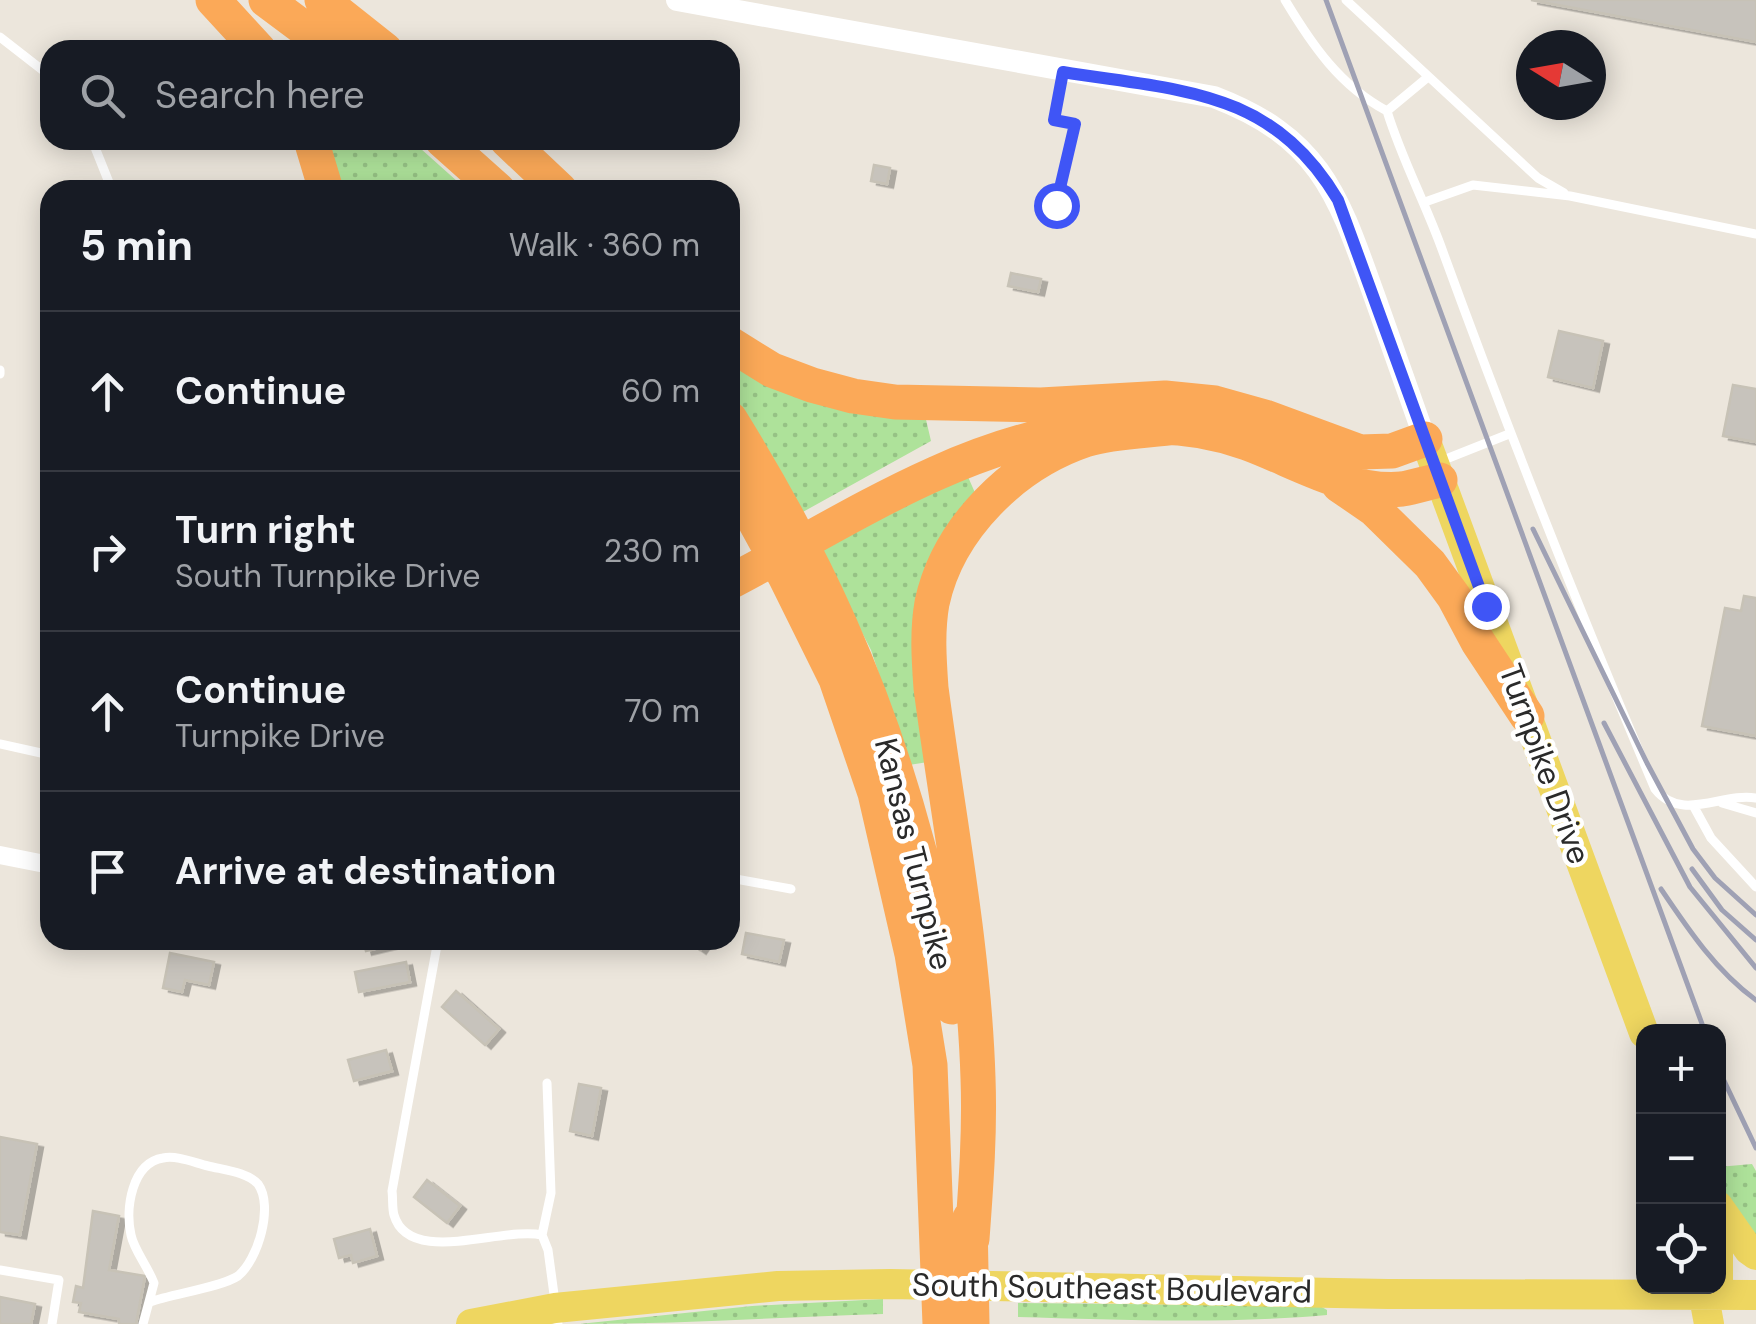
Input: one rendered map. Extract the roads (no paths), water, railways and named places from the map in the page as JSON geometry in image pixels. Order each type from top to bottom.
[{"type":"highway","points":[[213,0],[250,40]]},
{"type":"highway","points":[[266,0],[320,40]]},
{"type":"highway","points":[[322,0],[372,40]]},
{"type":"highway","points":[[314,150],[323,180]]},
{"type":"highway","points":[[453,150],[487,180]]},
{"type":"highway","points":[[504,150],[535,180]]},
{"type":"highway","points":[[518,150],[549,180]]},
{"type":"highway","points":[[740,350],[772,370],[854,396],[895,402],[1041,404],[1164,398],[1215,403],[1265,416],[1360,452],[1392,451],[1433,461]]},
{"type":"highway","points":[[740,576],[1041,404]]},
{"type":"highway","points":[[972,1239],[978,1076],[971,979],[930,688],[928,644],[932,602],[945,564],[962,536],[984,506],[1012,479],[1048,456],[1087,439],[1177,427]]},
{"type":"highway","points":[[740,561],[933,473],[1004,445],[1086,428],[1177,427],[1242,442],[1330,478],[1374,509],[1430,564],[1527,716]]},
{"type":"highway","name":"Kansas Turnpike","points":[[740,436],[817,569],[862,671],[898,773],[930,888],[950,997],[972,1239],[972,1324]]},
{"type":"highway","points":[[1330,478],[1400,489],[1433,461]]},
{"type":"highway","name":"Kansas Turnpike","points":[[740,494],[836,679],[875,794],[912,954],[930,1066],[940,1324]]},
{"type":"highway","points":[[740,529],[803,648],[848,761],[912,954]]},
{"type":"main road","name":"Turnpike Drive","points":[[1433,461],[1641,1024]]},
{"type":"main road","points":[[1726,1217],[1756,1255]]},
{"type":"main road","points":[[1571,1294],[1636,1272]]},
{"type":"main road","name":"South Southeast Boulevard","points":[[471,1324],[778,1286],[890,1284],[1712,1299],[1756,1295]]},
{"type":"street","points":[[676,0],[1214,97],[1245,109],[1286,134],[1306,154],[1324,175],[1344,212],[1433,461]]},
{"type":"street","points":[[0,854],[40,863]]},
{"type":"lane","points":[[1284,0],[1330,66],[1361,97],[1387,111],[1396,142],[1425,202],[1509,434],[1655,789],[1670,801],[1694,807],[1738,797],[1756,798]]},
{"type":"lane","points":[[1346,0],[1538,178],[1570,196]]},
{"type":"lane","points":[[0,38],[40,68]]},
{"type":"lane","points":[[1056,205],[1075,124],[1054,120],[1063,72]]},
{"type":"lane","points":[[1387,111],[1428,76]]},
{"type":"lane","points":[[96,150],[108,180]]},
{"type":"lane","points":[[1425,202],[1473,185],[1570,196],[1756,234]]},
{"type":"lane","points":[[1433,461],[1509,434]]},
{"type":"lane","points":[[0,744],[40,753]]},
{"type":"lane","points":[[1720,802],[1756,813]]},
{"type":"lane","points":[[1694,807],[1711,838],[1756,888]]},
{"type":"lane","points":[[740,880],[791,889]]},
{"type":"lane","points":[[436,950],[392,1191],[394,1216],[404,1232],[430,1242],[524,1231],[542,1235]]},
{"type":"lane","points":[[547,1083],[552,1193],[542,1235],[548,1250],[557,1316]]},
{"type":"lane","points":[[143,1324],[154,1283],[131,1238],[130,1218],[133,1188],[141,1172],[152,1161],[168,1156],[250,1177],[261,1188],[265,1206],[259,1238],[248,1265],[235,1278],[150,1302]]},
{"type":"lane","points":[[0,1270],[59,1280],[52,1324]]},
{"type":"railway","points":[[1326,0],[1702,1024]]},
{"type":"railway","points":[[1533,529],[1693,849],[1715,878],[1756,915]]},
{"type":"railway","points":[[1604,723],[1690,887],[1756,968]]},
{"type":"railway","points":[[1692,869],[1722,910],[1756,940]]},
{"type":"railway","points":[[1661,889],[1715,963],[1756,1000]]},
{"type":"railway","points":[[1726,1085],[1756,1148]]}]
